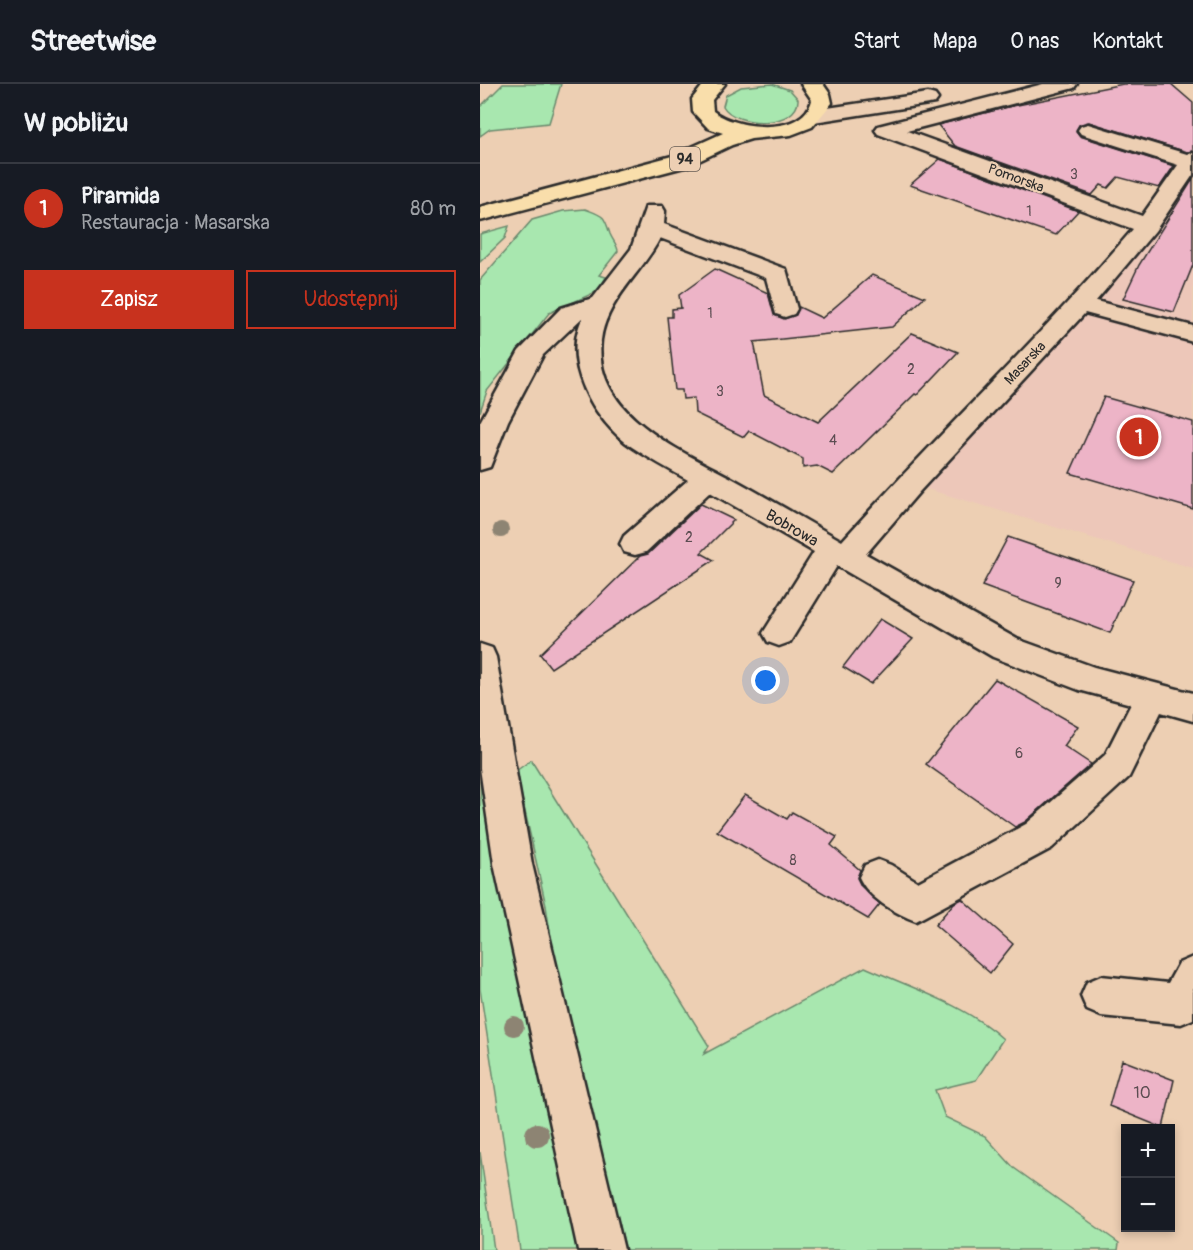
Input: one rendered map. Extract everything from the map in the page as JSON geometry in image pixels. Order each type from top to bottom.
[{"type":"main road","points":[[706,117],[701,111],[700,100],[715,84]]},
{"type":"main road","points":[[814,116],[822,103],[815,87]]},
{"type":"main road","name":"94","points":[[480,214],[680,161],[724,140],[747,133],[782,131],[797,127],[814,116]]},
{"type":"main road","name":"94","points":[[620,176],[682,142],[703,126],[706,117],[723,127],[747,133]]},
{"type":"street","name":"Pomorska","points":[[1066,84],[885,130],[1147,226]]},
{"type":"street","points":[[814,116],[845,110],[908,104],[946,89],[865,94],[815,87]]},
{"type":"street","points":[[1088,130],[1192,161]]},
{"type":"street","name":"Masarska","points":[[779,633],[838,554],[910,484],[1080,304],[1147,226],[1192,161]]},
{"type":"street","name":"Bobrowa","points":[[785,309],[777,274],[654,219],[635,263],[603,303],[588,340],[590,368],[600,397],[619,421],[640,439],[1005,648],[1091,680],[1193,707]]},
{"type":"street","points":[[480,460],[494,421],[532,351],[570,313],[603,303]]},
{"type":"street","points":[[1080,304],[1193,334]]},
{"type":"street","points":[[635,544],[707,479]]},
{"type":"street","points":[[480,657],[513,864],[601,1250]]},
{"type":"street","points":[[878,877],[916,903],[1039,836],[1117,766],[1152,696]]},
{"type":"street","points":[[1101,996],[1181,1004],[1188,985]]},
{"type":"shaded area","points":[[1193,159],[1193,568],[910,484],[944,449]]},
{"type":"green space","points":[[503,84],[561,84],[549,123],[490,129],[480,136],[480,107]]},
{"type":"green space","points":[[772,84],[790,90],[798,99],[796,109],[778,120],[765,122],[740,118],[723,106],[726,95],[741,87]]},
{"type":"green space","points":[[585,209],[602,217],[618,251],[599,275],[606,277],[598,291],[549,313],[487,391],[480,412],[480,280],[532,220],[563,211]]},
{"type":"green space","points":[[509,226],[505,238],[480,262],[480,234]]},
{"type":"green space","points":[[531,760],[709,1046],[704,1054],[865,967],[938,998],[972,1016],[1003,1039],[976,1080],[935,1090],[945,1117],[985,1136],[1014,1168],[1119,1243],[1118,1250],[626,1250],[560,997],[546,906],[516,771]]},
{"type":"green space","points":[[480,778],[494,867],[578,1250],[520,1250],[480,989]]},
{"type":"green space","points":[[480,1152],[494,1250],[480,1250]]},
{"type":"building","points":[[1123,84],[1171,84],[1193,103],[1193,151],[1187,152],[1089,122],[1079,125],[1076,131],[1080,136],[1174,166],[1159,188],[1118,177],[1108,188],[1101,185],[1092,195],[955,146],[938,125],[1008,107]]},
{"type":"building","points":[[940,159],[1078,211],[1056,235],[910,185]]},
{"type":"building","points":[[1193,179],[1193,265],[1174,312],[1123,299],[1139,265]]},
{"type":"building","points":[[715,269],[768,293],[774,315],[784,319],[796,315],[799,307],[822,318],[872,275],[925,297],[892,327],[754,342],[764,395],[818,422],[912,333],[958,352],[917,395],[915,394],[833,474],[817,466],[803,468],[803,459],[749,431],[744,437],[695,413],[694,398],[683,399],[682,390],[675,390],[667,317],[672,317],[672,309],[681,308],[679,295]]},
{"type":"building","points":[[1104,397],[1193,422],[1193,509],[1070,473]]},
{"type":"building","points":[[701,504],[734,520],[701,553],[714,560],[551,668],[540,654],[640,556],[648,554]]},
{"type":"building","points":[[1008,537],[1133,580],[1110,633],[982,586]]},
{"type":"building","points":[[880,619],[913,639],[871,684],[843,667]]},
{"type":"building","points":[[995,679],[1078,726],[1064,746],[1091,764],[1025,822],[1015,827],[926,764]]},
{"type":"building","points":[[745,795],[787,819],[792,812],[837,837],[831,845],[860,870],[857,878],[861,886],[880,904],[868,919],[717,831]]},
{"type":"building","points":[[962,899],[1013,944],[990,973],[935,925],[954,903]]},
{"type":"building","points":[[1122,1060],[1174,1080],[1164,1124],[1153,1124],[1109,1106]]},
{"type":"place","name":"Piramida","points":[[1139,437]]}]
